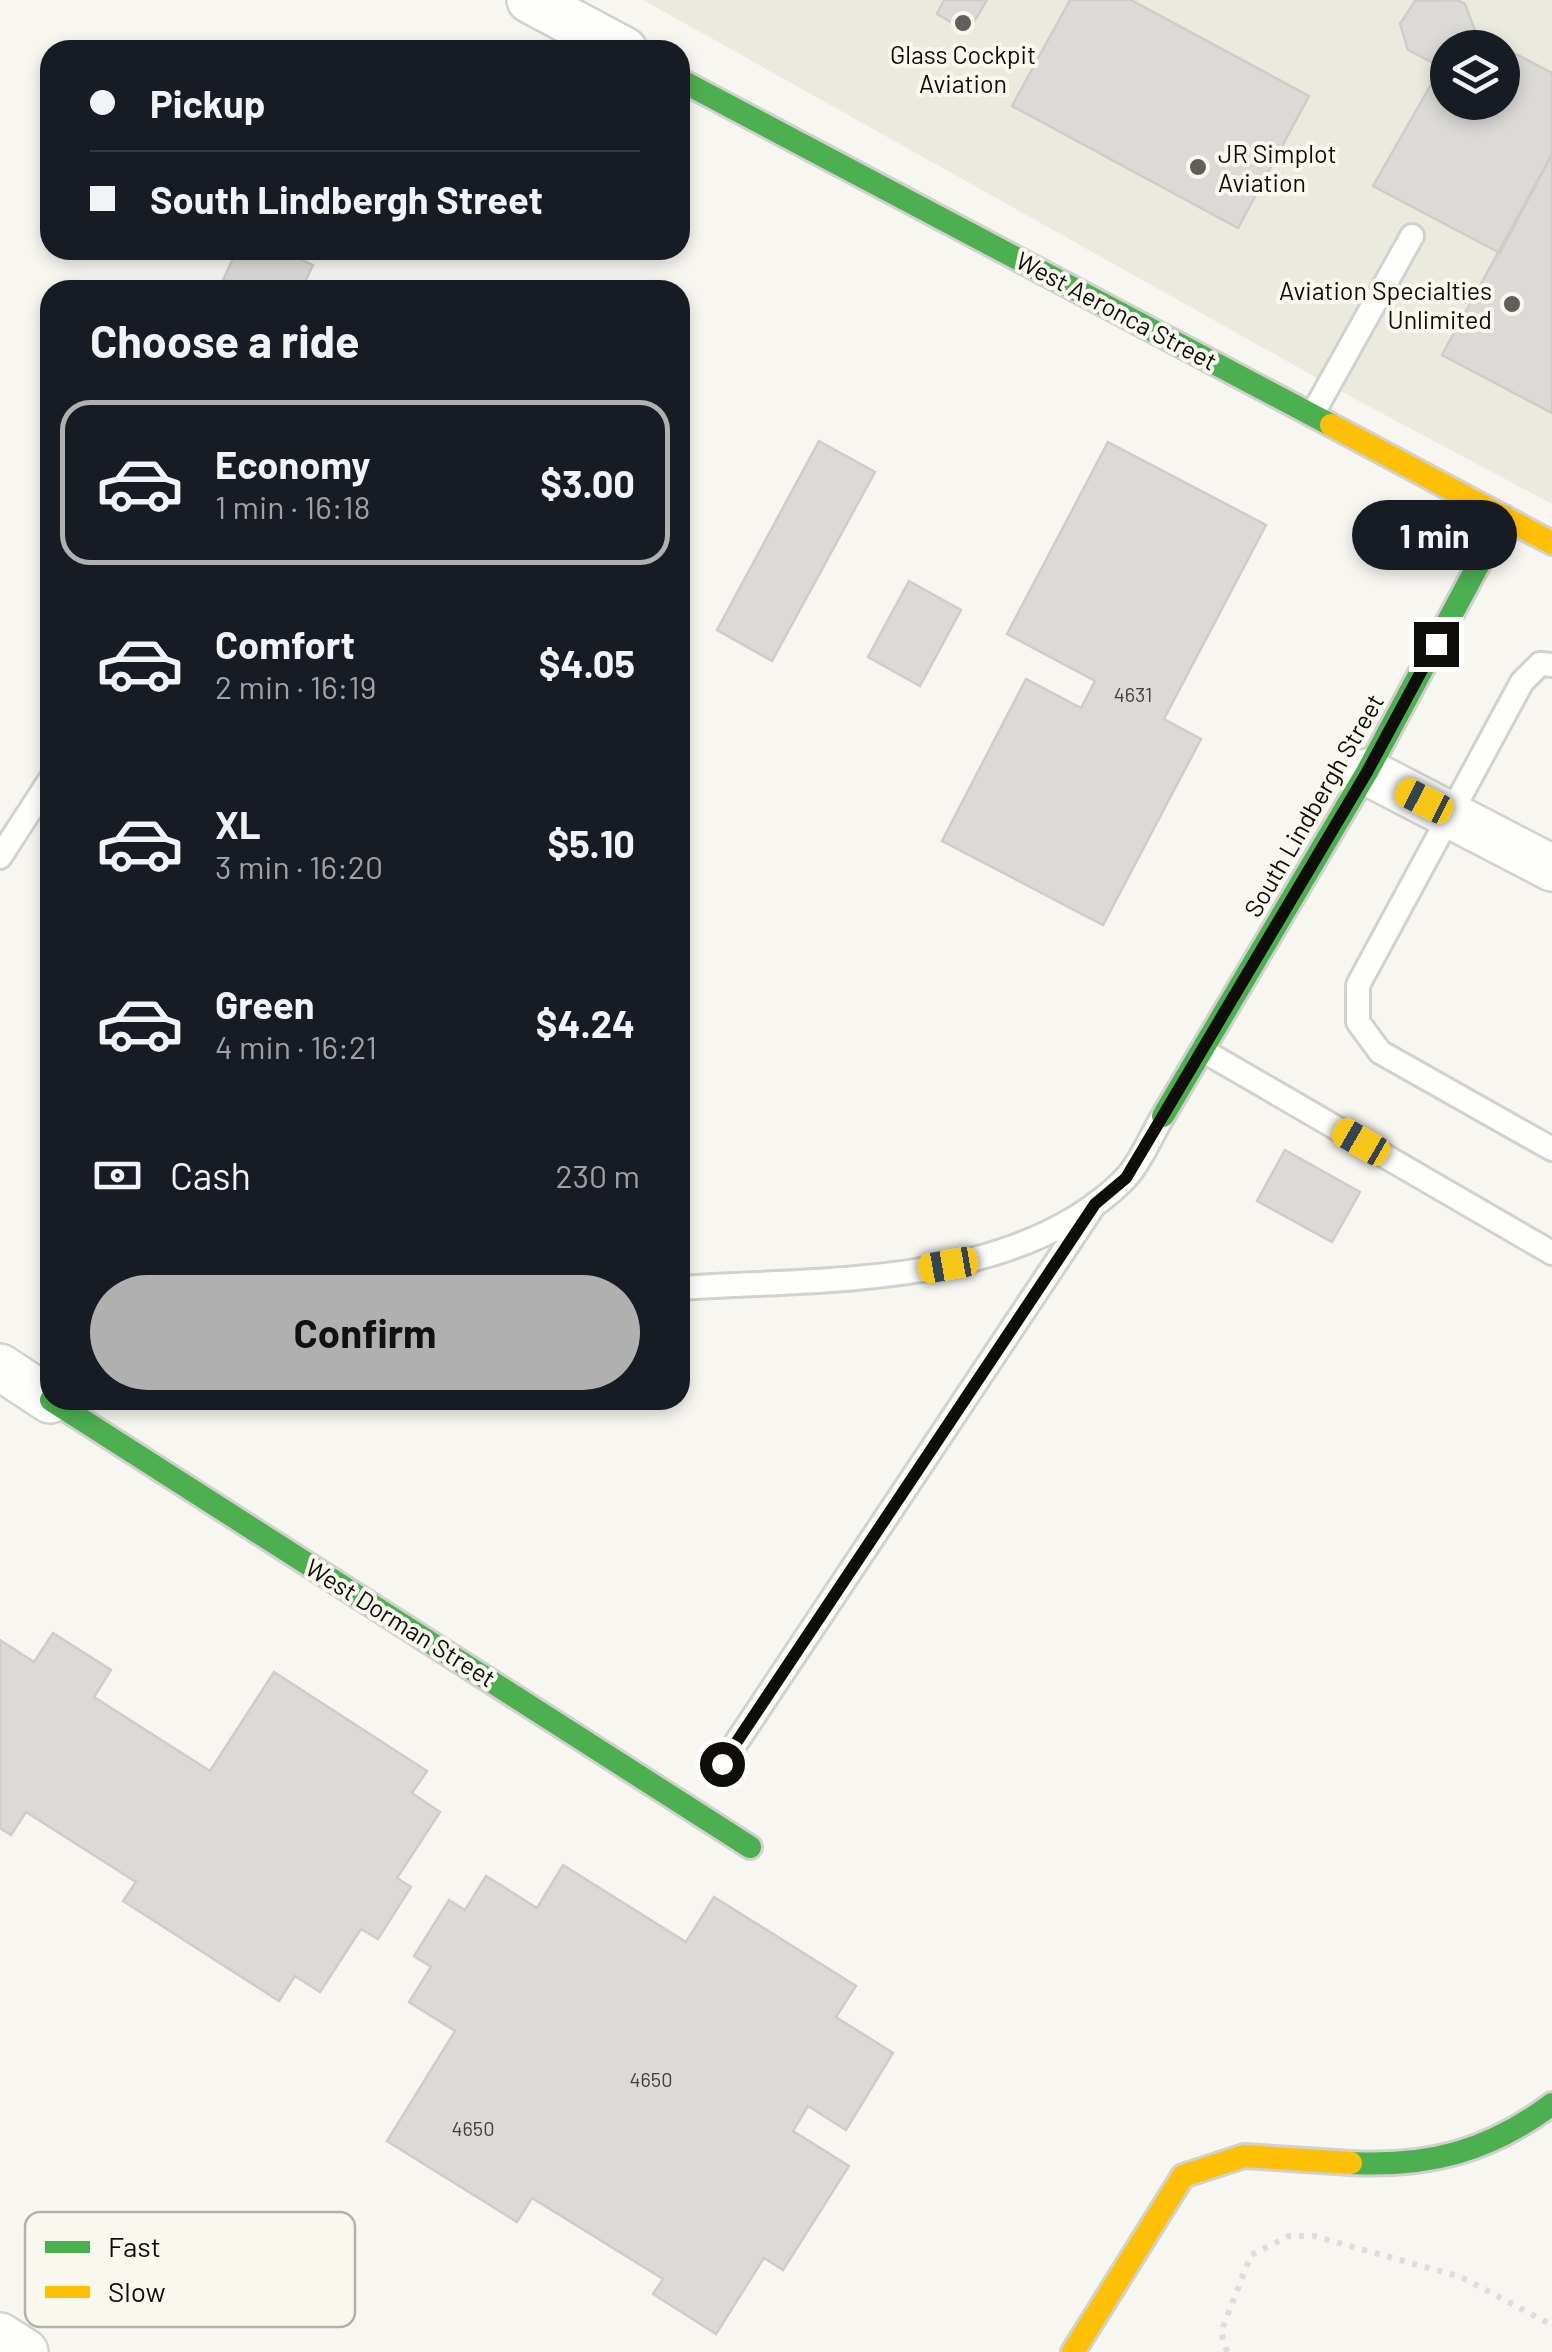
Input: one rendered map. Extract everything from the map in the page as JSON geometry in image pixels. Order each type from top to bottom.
[{"type":"street","points":[[530,0],[605,40]]},
{"type":"street","name":"West Aeronca Street","points":[[690,85],[1552,543]]},
{"type":"street","name":"South Lindbergh Street","points":[[1164,1116],[1367,772],[1504,517]]},
{"type":"street","points":[[1367,772],[1452,816],[1547,854]]},
{"type":"street","name":"West Dorman Street","points":[[53,1410],[750,1848]]},
{"type":"street","points":[[1073,2352],[1183,2176],[1205,2164],[1237,2155],[1281,2153],[1394,2165],[1446,2160],[1481,2149],[1522,2129],[1552,2104]]},
{"type":"street","points":[[0,2336],[24,2352]]},
{"type":"lane","points":[[1312,415],[1412,236]]},
{"type":"lane","points":[[1552,665],[1540,664],[1522,682],[1358,985],[1358,1022],[1380,1052],[1552,1150]]},
{"type":"lane","points":[[0,857],[40,795]]},
{"type":"lane","points":[[1202,1050],[1552,1253]]},
{"type":"lane","points":[[690,1287],[912,1271],[984,1258],[1050,1232],[1095,1204],[1126,1178],[1164,1116]]},
{"type":"lane","points":[[722,1764],[1095,1204]]},
{"type":"path","points":[[1228,2352],[1221,2332],[1252,2255],[1289,2236],[1314,2236],[1462,2277],[1552,2325]]},
{"type":"shaded area","points":[[643,0],[1552,0],[1552,504],[1342,392]]},
{"type":"building","name":"Glass Cockpit Aviation","points":[[944,0],[987,0],[968,32],[937,14]]},
{"type":"building","name":"JR Simplot Aviation","points":[[1070,0],[1131,0],[1309,96],[1238,228],[1012,106]]},
{"type":"building","points":[[1457,0],[1465,4],[1475,30],[1430,30],[1430,61],[1408,50],[1400,24],[1415,1]]},
{"type":"building","points":[[1520,56],[1552,73],[1552,154],[1500,253],[1373,186],[1430,86],[1430,120],[1520,120]]},
{"type":"building","name":"Aviation Specialties Unlimited","points":[[1552,154],[1552,413],[1442,355]]},
{"type":"building","points":[[232,260],[303,260],[313,265],[306,280],[223,280]]},
{"type":"building","points":[[819,441],[875,472],[772,661],[717,630]]},
{"type":"building","points":[[1108,442],[1266,525],[1164,719],[1201,739],[1103,925],[942,841],[1026,679],[1081,708],[1095,681],[1007,634]]},
{"type":"building","points":[[909,581],[961,610],[920,686],[868,657]]},
{"type":"building","points":[[1285,1150],[1360,1192],[1332,1242],[1257,1201]]},
{"type":"building","points":[[53,1633],[111,1670],[94,1697],[210,1771],[274,1672],[427,1771],[412,1793],[440,1812],[397,1878],[411,1887],[378,1939],[361,1929],[320,1992],[295,1976],[279,2001],[123,1901],[136,1882],[26,1812],[11,1835],[0,1828],[0,1640],[34,1662]]},
{"type":"building","points":[[563,1865],[686,1942],[714,1897],[856,1986],[836,2017],[893,2053],[846,2130],[808,2106],[793,2131],[849,2166],[783,2270],[764,2258],[716,2334],[653,2294],[663,2279],[532,2198],[517,2222],[387,2141],[455,2031],[409,2002],[431,1967],[414,1956],[449,1900],[465,1910],[486,1876],[537,1908]]},
{"type":"traffic: fast","points":[[690,85],[1331,425]]},
{"type":"traffic: fast","points":[[1163,1116],[1367,772],[1504,517]]},
{"type":"traffic: fast","points":[[67,1410],[750,1847]]},
{"type":"traffic: fast","points":[[1351,2163],[1407,2162],[1458,2153],[1505,2134],[1552,2104]]},
{"type":"traffic: slow","points":[[1331,425],[1552,543]]},
{"type":"traffic: slow","points":[[1073,2352],[1183,2176],[1244,2156],[1351,2163]]},
{"type":"place","name":"Glass Cockpit Aviation","points":[[963,23]]},
{"type":"place","name":"JR Simplot Aviation","points":[[1198,167]]},
{"type":"place","name":"Aviation Specialties Unlimited","points":[[1512,304]]},
{"type":"route","points":[[722,1764],[1095,1204],[1126,1178],[1367,772],[1436,644]]}]
